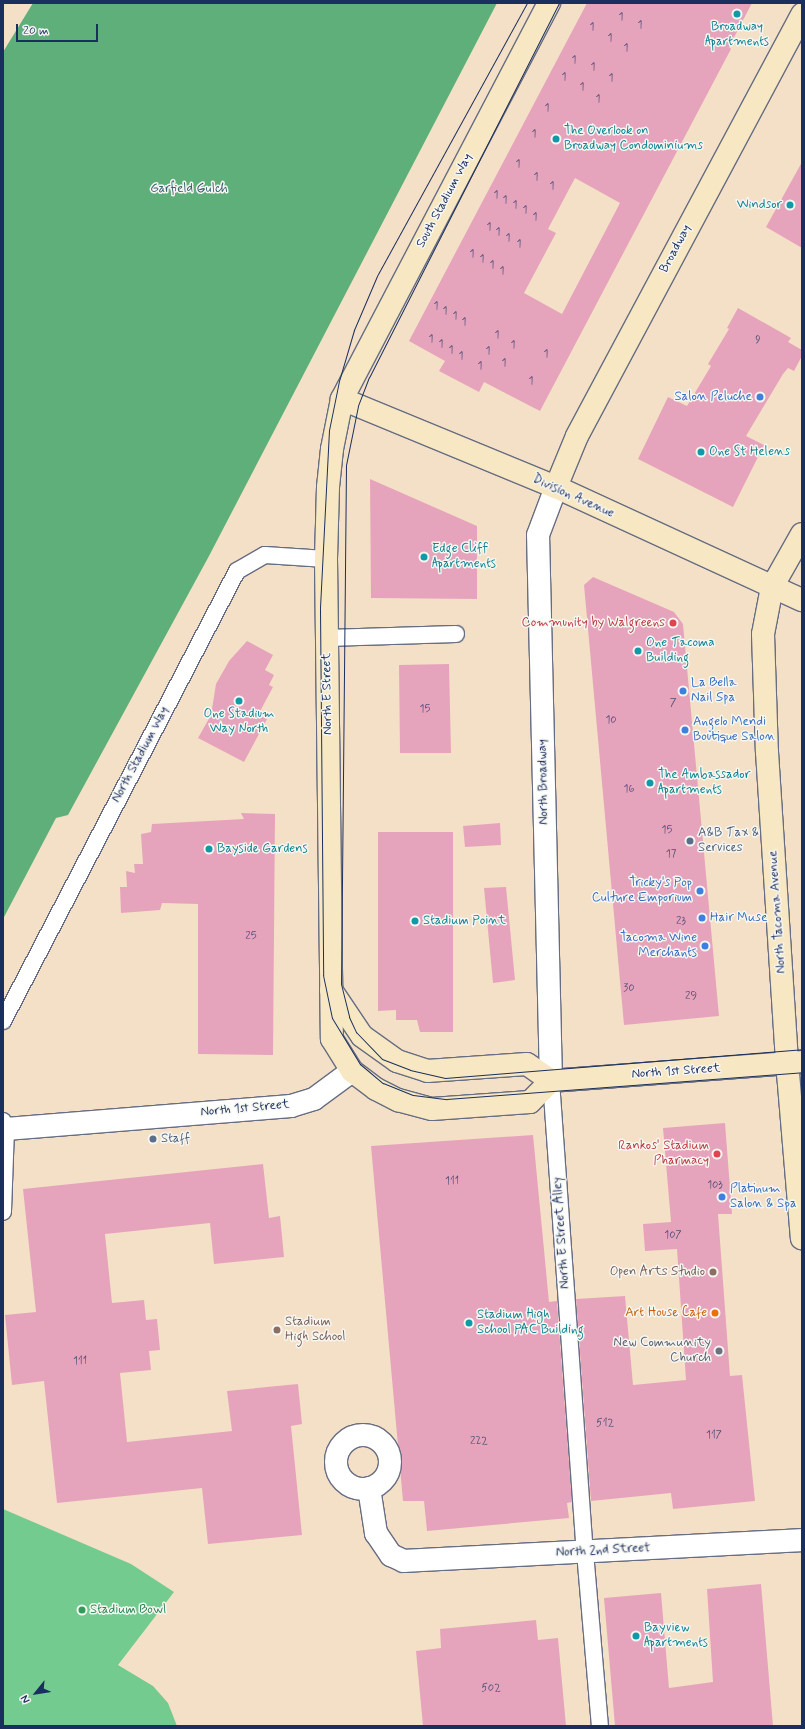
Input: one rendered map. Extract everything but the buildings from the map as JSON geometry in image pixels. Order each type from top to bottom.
[{"type":"street","name":"South Stadium Way","points":[[342,399],[549,3]]},
{"type":"street","name":"Broadway","points":[[556,487],[577,436],[802,14]]},
{"type":"street","name":"Division Avenue","points":[[342,399],[556,487],[802,600]]},
{"type":"street","name":"North E Street","points":[[342,399],[332,449],[328,487],[326,558],[331,990],[332,1039],[352,1070]]},
{"type":"street","name":"North Broadway","points":[[551,1081],[538,534],[556,487]]},
{"type":"street","name":"North Tacoma Avenue","points":[[802,535],[772,587],[763,634],[763,674],[795,1063],[802,1238]]},
{"type":"street","points":[[331,990],[362,1036],[397,1061],[426,1071],[527,1064],[551,1081],[530,1102],[432,1109],[398,1100],[376,1089],[352,1070]]},
{"type":"street","name":"North 1st Street","points":[[551,1081],[795,1063]]},
{"type":"street","name":"North 1st Street","points":[[4,1128],[291,1106],[314,1099],[352,1070]]},
{"type":"street","name":"North 2nd Street","points":[[369,1488],[376,1533],[391,1555],[404,1561],[802,1540]]},
{"type":"lane","name":"North Stadium Way","points":[[3,1021],[237,571],[265,555],[326,558]]},
{"type":"lane","points":[[327,638],[456,634]]},
{"type":"lane","name":"North E Street Alley","points":[[551,1081],[585,1552],[600,1726]]},
{"type":"lane","points":[[3,1212],[4,1128]]},
{"type":"green space","name":"Garfield Gulch","points":[[33,3],[497,3],[209,556],[68,815],[56,818],[3,919],[3,52]]},
{"type":"green space","points":[[3,1509],[131,1564],[174,1592],[118,1665],[153,1686],[168,1703],[177,1726],[3,1726]]},
{"type":"tram line","points":[[527,3],[377,276],[354,330],[339,381],[329,430],[320,609],[323,975],[332,1018],[360,1064],[383,1083],[413,1095],[447,1099],[802,1072]]},
{"type":"tram line","points":[[559,3],[369,377],[358,406],[346,465],[341,984],[349,1017],[356,1032],[382,1059],[410,1070],[445,1078],[802,1049]]},
{"type":"place","name":"Broadway Apartments","points":[[737,14]]},
{"type":"place","name":"The Overlook on Broadway Condominiums","points":[[556,139]]},
{"type":"place","name":"Windsor","points":[[790,205]]},
{"type":"place","name":"Salon Peluche","points":[[760,397]]},
{"type":"place","name":"One St Helens","points":[[701,452]]},
{"type":"place","name":"Edge Cliff Apartments","points":[[424,557]]},
{"type":"place","name":"Community by Walgreens","points":[[673,623]]},
{"type":"place","name":"One Tacoma Building","points":[[638,651]]},
{"type":"place","name":"La Bella Nail Spa","points":[[683,691]]},
{"type":"place","name":"One Stadium Way North","points":[[239,701]]},
{"type":"place","name":"Angelo Mendi Boutique Salon","points":[[685,730]]},
{"type":"place","name":"The Ambassador Apartments","points":[[650,783]]},
{"type":"place","name":"A&B Tax & Services","points":[[690,841]]},
{"type":"place","name":"Bayside Gardens","points":[[209,849]]},
{"type":"place","name":"Tricky's Pop Culture Emporium","points":[[700,891]]},
{"type":"place","name":"Hair Muse","points":[[702,918]]},
{"type":"place","name":"Stadium Point","points":[[415,921]]},
{"type":"place","name":"Tacoma Wine Merchants","points":[[705,946]]},
{"type":"place","name":"Staff","points":[[153,1139]]},
{"type":"place","name":"Rankos' Stadium Pharmacy","points":[[717,1154]]},
{"type":"place","name":"Platinum Salon & Spa","points":[[722,1197]]},
{"type":"place","name":"Open Arts Studio","points":[[713,1272]]},
{"type":"place","name":"Art House Cafe","points":[[715,1313]]},
{"type":"place","name":"Stadium High School PAC Building","points":[[469,1323]]},
{"type":"place","name":"Stadium High School","points":[[277,1330]]},
{"type":"place","name":"New Community Church","points":[[719,1351]]},
{"type":"place","name":"Stadium Bowl","points":[[82,1610]]},
{"type":"place","name":"Bayview Apartments","points":[[636,1636]]}]
